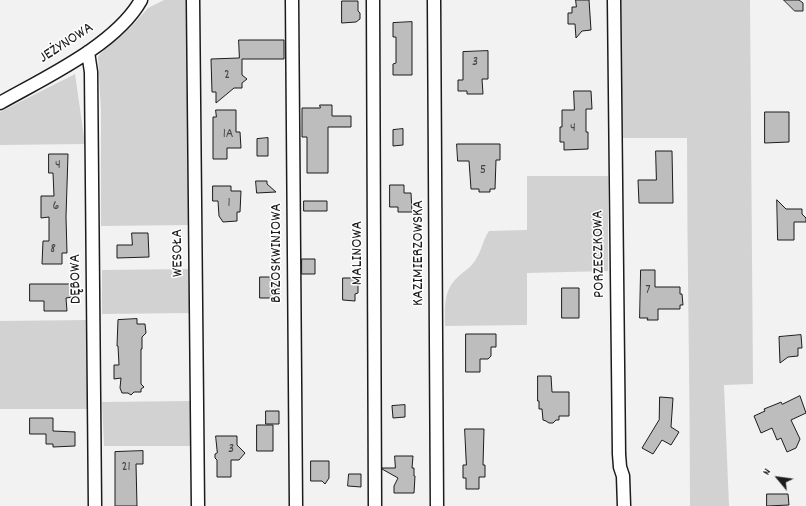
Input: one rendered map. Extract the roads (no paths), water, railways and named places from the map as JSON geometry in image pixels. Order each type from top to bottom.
[{"type":"street","name":"JEŻYNOWA","points":[[0,103],[88,52],[118,27],[141,0]]},
{"type":"street","name":"WESOŁA","points":[[193,0],[198,506]]},
{"type":"street","name":"BRZOSKWINIOWA","points":[[292,0],[296,506]]},
{"type":"street","name":"MALINOWA","points":[[373,0],[376,506]]},
{"type":"street","name":"KAZIMIERZOWSKA","points":[[434,0],[437,506]]},
{"type":"street","name":"PORZECZKOWA","points":[[614,0],[619,454],[620,467],[623,476],[624,506]]},
{"type":"street","name":"DĘBOWA","points":[[88,52],[91,72],[95,506]]}]
